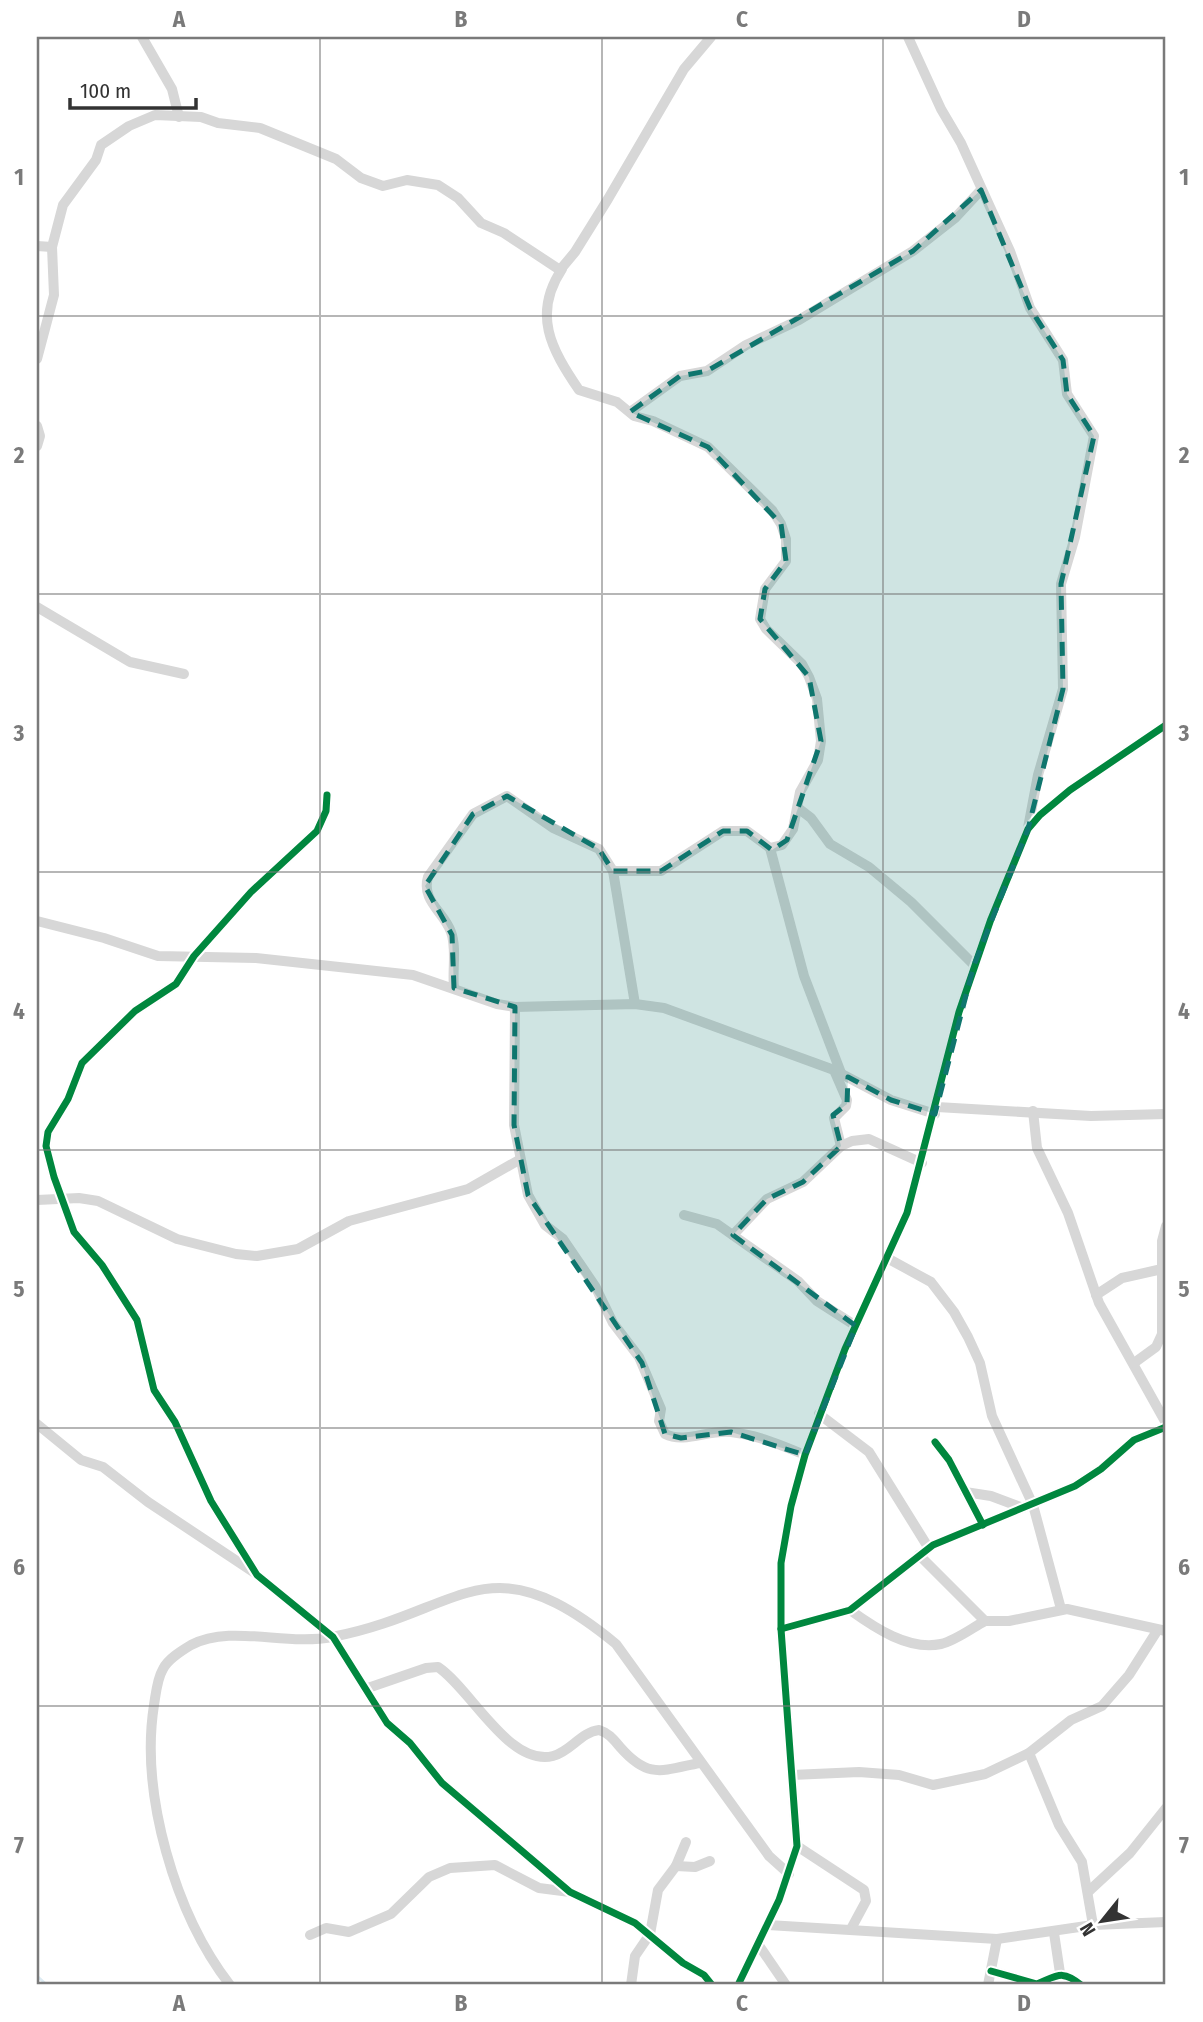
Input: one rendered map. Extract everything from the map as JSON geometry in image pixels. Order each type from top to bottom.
[{"type":"street","points":[[142,37],[172,89],[179,117]]},
{"type":"street","points":[[613,871],[662,871],[723,831],[747,831],[770,848],[776,848],[787,840],[798,808],[802,783],[821,751],[817,699],[802,664],[760,619],[768,582],[786,561],[786,539],[772,510],[708,447],[629,412],[617,402],[579,390],[547,333],[547,299],[562,269],[608,200],[684,69],[711,37]]},
{"type":"street","points":[[738,1985],[768,1925],[789,1874],[797,1846],[781,1629],[781,1563],[791,1506],[819,1415],[907,1213],[974,965],[1028,829],[1038,775],[1063,689],[1061,584],[1075,537],[1094,441],[1067,394],[1063,359],[1030,307],[1010,251],[961,143],[941,108],[908,37]]},
{"type":"street","points":[[37,359],[55,288],[52,247],[63,205],[93,164],[101,145],[129,125],[152,116],[201,117],[218,123],[260,128],[336,159],[361,178],[383,186],[407,180],[438,185],[458,198],[481,223],[505,233],[552,267],[562,269]]},
{"type":"street","points":[[629,412],[680,376],[707,372],[747,345],[799,320],[913,251],[955,218],[981,190]]},
{"type":"street","points":[[37,246],[52,247]]},
{"type":"street","points":[[37,426],[40,436],[37,446]]},
{"type":"street","points":[[37,607],[130,662],[184,674]]},
{"type":"street","points":[[1028,829],[1070,790],[1166,724]]},
{"type":"street","points":[[257,1575],[211,1501],[175,1422],[154,1390],[137,1320],[102,1265],[74,1232],[49,1160],[48,1132],[68,1099],[82,1063],[135,1011],[176,984],[194,956],[251,892],[317,831],[326,811],[327,795]]},
{"type":"street","points":[[453,988],[452,935],[432,905],[425,886],[428,877],[473,814],[506,796],[512,797],[554,828],[599,849],[613,871],[635,1004]]},
{"type":"street","points":[[798,808],[811,818],[830,844],[869,867],[911,902],[974,965]]},
{"type":"street","points":[[770,848],[804,976],[848,1100],[845,1108],[835,1116],[842,1146]]},
{"type":"street","points":[[37,921],[104,938],[158,956],[267,959],[413,975],[497,1004],[515,1007],[635,1004],[664,1008],[837,1071],[891,1100],[936,1110],[1033,1111],[1091,1116],[1166,1114]]},
{"type":"street","points":[[515,1007],[513,1101],[519,1160],[527,1179],[528,1195],[545,1225],[563,1239],[595,1286],[613,1323],[642,1363],[661,1409],[659,1421],[666,1434],[681,1438],[731,1432],[761,1438],[805,1455]]},
{"type":"street","points":[[781,1629],[850,1610],[928,1547],[1090,1478],[1134,1440],[1166,1425],[1096,1295],[1068,1213],[1037,1148],[1033,1111]]},
{"type":"street","points":[[1154,1116],[1166,1124]]},
{"type":"street","points":[[733,1235],[767,1199],[803,1182],[842,1146],[869,1139],[922,1163]]},
{"type":"street","points":[[37,1199],[98,1201],[177,1239],[236,1254],[257,1255],[298,1249],[349,1221],[468,1189],[519,1160]]},
{"type":"street","points":[[684,1215],[713,1222],[798,1281],[817,1301],[856,1326]]},
{"type":"street","points":[[1134,1363],[1156,1347],[1164,1334],[1162,1235],[1166,1226]]},
{"type":"street","points":[[887,1258],[931,1282],[954,1312],[980,1363],[992,1416],[1028,1506],[1062,1609]]},
{"type":"street","points":[[1096,1295],[1122,1278],[1162,1269]]},
{"type":"street","points":[[819,1415],[869,1452],[928,1547]]},
{"type":"street","points":[[37,1424],[81,1460],[103,1466],[148,1502],[257,1575],[333,1637],[387,1723],[410,1743],[432,1773],[570,1892],[627,1918],[683,1963],[704,1975],[712,1985]]},
{"type":"street","points":[[934,1441],[951,1462],[983,1525]]},
{"type":"street","points":[[965,1492],[1028,1506]]},
{"type":"street","points":[[919,1555],[985,1621]]},
{"type":"street","points":[[230,1985],[186,1910],[154,1799],[150,1736],[162,1670],[192,1645],[221,1635],[279,1640],[333,1637],[466,1592],[519,1588],[542,1595],[587,1620],[615,1644],[769,1856],[789,1874]]},
{"type":"street","points":[[792,1775],[859,1772],[899,1775],[933,1785],[985,1774],[1029,1753],[1071,1720],[1105,1703],[1161,1631],[1062,1609],[1009,1621],[985,1621],[945,1643],[932,1645],[905,1641],[850,1610]]},
{"type":"street","points":[[365,1689],[426,1668],[438,1667],[458,1684],[506,1741],[525,1752],[554,1756],[599,1730],[611,1736],[638,1767],[647,1770],[699,1763]]},
{"type":"street","points":[[1029,1753],[1059,1825],[1082,1862],[1093,1925]]},
{"type":"street","points":[[1089,1891],[1130,1853],[1166,1808]]},
{"type":"street","points":[[631,1985],[635,1956],[650,1934],[658,1890],[676,1866],[686,1842]]},
{"type":"street","points":[[797,1846],[864,1890],[866,1901],[852,1927]]},
{"type":"street","points":[[676,1866],[695,1867],[710,1861]]},
{"type":"street","points":[[310,1936],[326,1928],[349,1932],[391,1914],[429,1877],[450,1868],[495,1865],[539,1888],[570,1892]]},
{"type":"street","points":[[768,1925],[852,1927],[997,1939],[1054,1933],[1093,1925],[1166,1922]]},
{"type":"street","points":[[1054,1933],[1060,1973]]},
{"type":"street","points":[[988,1985],[997,1939]]},
{"type":"street","points":[[758,1944],[786,1985]]},
{"type":"street","points":[[990,1971],[1037,1984],[1060,1973]]},
{"type":"street","points":[[1060,1973],[1081,1985]]},
{"type":"highlighted area","points":[[981,190],[1030,308],[1063,360],[1067,394],[1094,436],[1061,584],[1063,689],[1028,829],[974,965],[935,1114],[891,1100],[848,1077],[847,1104],[833,1115],[841,1146],[803,1182],[767,1199],[733,1235],[856,1326],[805,1455],[731,1432],[681,1438],[665,1434],[642,1363],[528,1195],[514,1125],[515,1007],[454,988],[452,935],[425,886],[473,814],[507,796],[599,849],[613,871],[661,871],[723,831],[747,831],[772,850],[787,840],[821,741],[809,677],[760,619],[765,589],[786,561],[781,524],[708,447],[630,412],[680,376],[707,371],[913,251]]},
{"type":"waterway","points":[[37,1976],[47,1985]]},
{"type":"cycle path","points":[[738,1985],[779,1900],[797,1846],[781,1629],[781,1563],[791,1506],[805,1455],[845,1349],[907,1213],[959,1012],[991,919],[1028,829],[1070,790],[1166,725]]},
{"type":"cycle path","points":[[327,795],[326,811],[317,831],[251,892],[194,956],[176,984],[135,1011],[82,1063],[68,1099],[48,1132],[46,1146],[54,1177],[74,1232],[102,1265],[137,1320],[154,1390],[175,1422],[211,1501],[257,1575],[333,1637],[387,1723],[410,1743],[442,1783],[570,1892],[635,1923],[683,1963],[704,1975],[712,1985]]},
{"type":"cycle path","points":[[781,1629],[850,1610],[933,1545],[1075,1486],[1101,1469],[1134,1440],[1166,1427]]},
{"type":"cycle path","points":[[935,1442],[949,1460],[983,1525]]},
{"type":"cycle path","points":[[991,1971],[1037,1984],[1064,1976],[1081,1985]]}]
